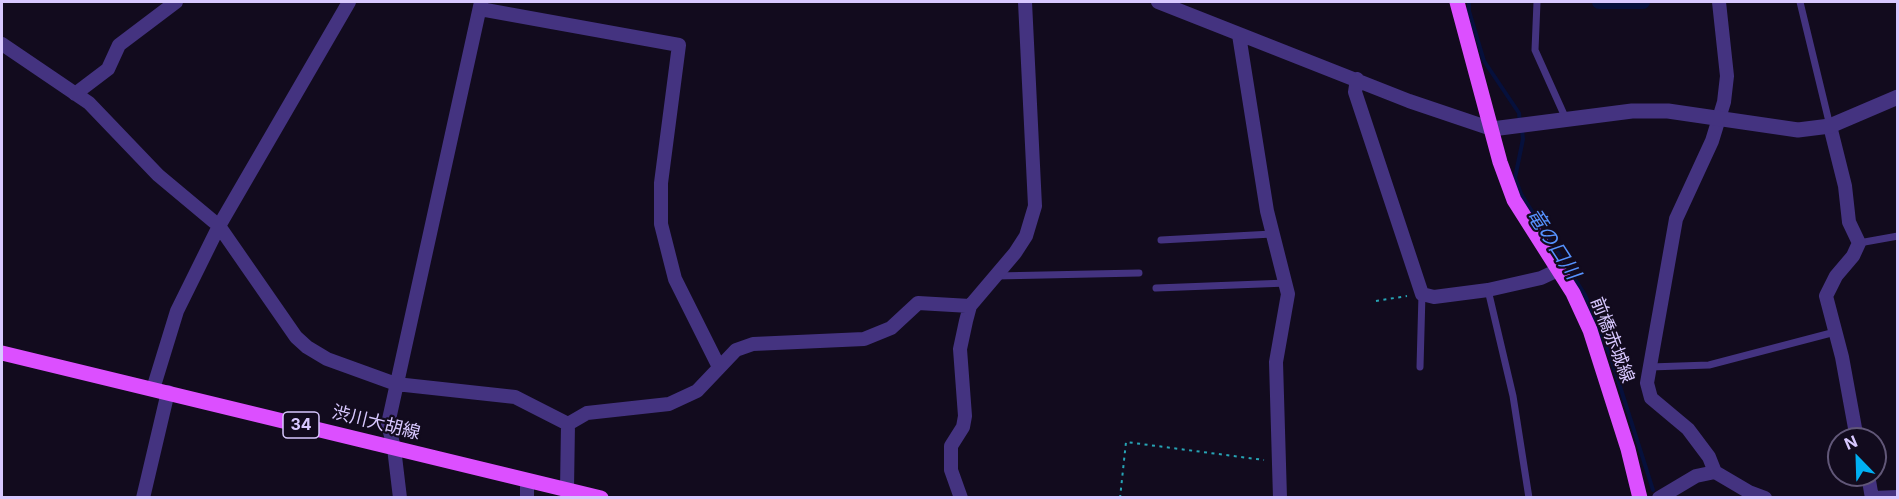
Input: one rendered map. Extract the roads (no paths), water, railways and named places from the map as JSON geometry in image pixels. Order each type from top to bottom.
[{"type":"main road","name":"前橋赤城線","points":[[1457,2],[1514,200],[1558,270],[1590,330],[1628,448],[1640,498]]},
{"type":"main road","name":"渋川大胡線","points":[[2,353],[601,498]]},
{"type":"street","points":[[75,94],[108,69],[119,45],[176,2]]},
{"type":"street","points":[[143,498],[177,311],[219,226],[349,2]]},
{"type":"street","points":[[961,498],[951,470],[951,446],[963,427],[965,416],[960,349],[970,306],[993,276],[1015,253],[1026,236],[1035,206],[1024,2]]},
{"type":"street","points":[[1158,2],[1419,105],[1492,129],[1632,111],[1668,111],[1798,130],[1830,126],[1898,97]]},
{"type":"street","points":[[1719,2],[1727,76],[1720,118],[1712,141],[1676,219],[1647,383],[1651,398],[1688,429],[1709,457],[1715,472],[1750,495],[1766,498]]},
{"type":"street","points":[[400,498],[394,448],[388,424],[480,5],[679,45],[661,183],[661,225],[675,279],[720,367]]},
{"type":"street","points":[[1239,35],[1272,234],[1287,283],[1288,294],[1276,362],[1280,498]]},
{"type":"street","points":[[2,44],[90,104],[158,175],[219,226],[296,337],[307,347],[327,359],[396,384],[515,397],[568,424]]},
{"type":"street","points":[[1357,79],[1355,92],[1422,294],[1434,297],[1488,290],[1541,278],[1558,270]]},
{"type":"street","points":[[1830,126],[1845,186],[1849,222],[1859,243],[1853,256],[1836,276],[1826,296],[1855,427]]},
{"type":"street","points":[[568,424],[587,413],[669,404],[697,391],[735,350],[753,344],[864,339],[891,328],[918,303],[970,306]]},
{"type":"street","points":[[567,489],[568,424]]},
{"type":"street","points":[[1659,498],[1696,476],[1715,472]]},
{"type":"street","points":[[527,480],[527,498]]},
{"type":"street","points":[[1873,498],[1898,497]]},
{"type":"lane","points":[[1537,2],[1535,50],[1566,120]]},
{"type":"lane","points":[[1800,2],[1830,126]]},
{"type":"lane","points":[[1161,240],[1272,234]]},
{"type":"lane","points":[[1859,243],[1898,236]]},
{"type":"lane","points":[[993,276],[1139,273]]},
{"type":"lane","points":[[1156,288],[1287,283]]},
{"type":"lane","points":[[1488,290],[1513,396],[1529,498]]},
{"type":"lane","points":[[1420,367],[1422,294]]},
{"type":"lane","points":[[1650,367],[1709,364],[1835,332]]},
{"type":"waterway","name":"竜の口川","points":[[1469,2],[1469,11],[1484,61],[1519,113],[1520,123]]},
{"type":"waterway","points":[[1599,2],[1643,2]]},
{"type":"waterway","name":"竜の口川","points":[[1522,130],[1523,139],[1515,178],[1521,194],[1585,295],[1611,358],[1653,490]]}]
